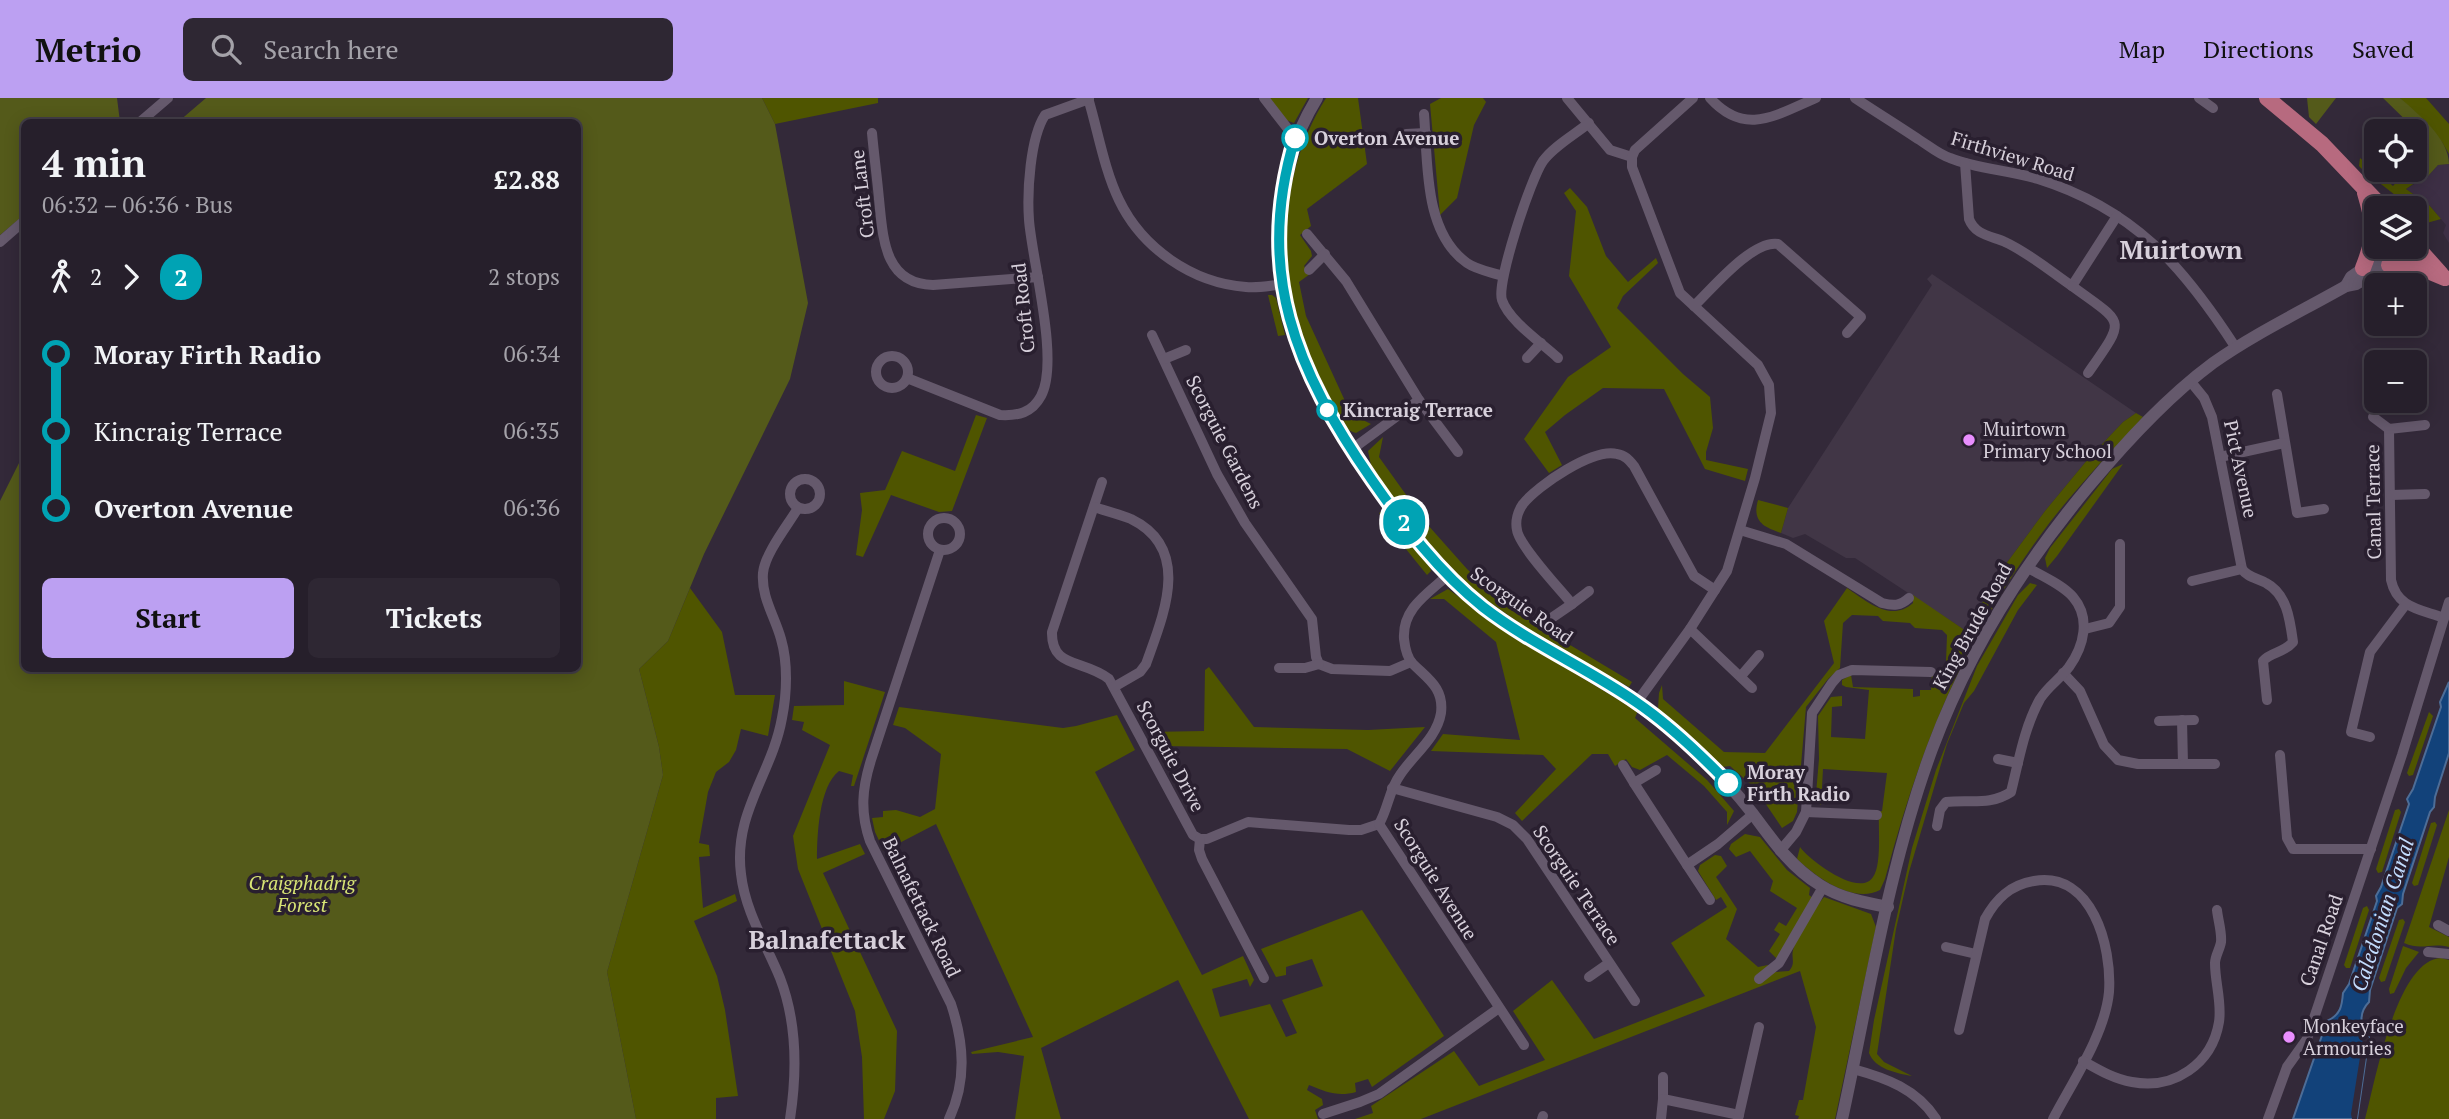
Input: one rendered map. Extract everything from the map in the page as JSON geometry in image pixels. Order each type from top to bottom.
[{"type":"main road","points":[[2267,98],[2322,144],[2371,196]]},
{"type":"main road","points":[[2363,268],[2372,246],[2374,229],[2364,189]]},
{"type":"main road","points":[[2427,258],[2447,281]]},
{"type":"main road","points":[[2389,265],[2409,263],[2447,281]]},
{"type":"street","points":[[144,119],[168,98]]},
{"type":"street","points":[[1264,98],[1295,138]]},
{"type":"street","name":"Scorguie Road","points":[[1317,98],[1295,138],[1286,167],[1279,209],[1278,244],[1283,284],[1301,357],[1322,402],[1351,450],[1447,576],[1485,608],[1526,636],[1637,702],[1704,759],[1753,814],[1780,851],[1801,871],[1823,887],[1844,896],[1888,907]]},
{"type":"street","points":[[1567,98],[1611,150],[1632,157]]},
{"type":"street","points":[[1637,702],[1690,629],[1727,571],[1771,413],[1769,385],[1758,365],[1680,293],[1635,178],[1632,157],[1640,144],[1693,98]]},
{"type":"street","points":[[1710,98],[1731,117],[1747,121],[1768,118],[1816,98]]},
{"type":"street","name":"Firthview Road","points":[[1855,98],[1949,158],[2041,180],[2092,201],[2117,216],[2169,257],[2191,283],[2236,348]]},
{"type":"street","points":[[2199,98],[2213,108]]},
{"type":"street","points":[[1088,99],[1119,199],[1144,239],[1167,258],[1192,273],[1246,288],[1283,284]]},
{"type":"street","name":"Croft Road","points":[[907,378],[1000,415],[1015,416],[1036,404],[1046,384],[1045,337],[1029,224],[1029,176],[1038,130],[1045,115],[1088,99]]},
{"type":"street","points":[[1424,114],[1432,200],[1441,231],[1449,245],[1469,264],[1503,276]]},
{"type":"street","points":[[1558,358],[1515,320],[1504,304],[1500,289],[1538,170],[1548,156],[1589,123]]},
{"type":"street","name":"Croft Lane","points":[[872,133],[886,248],[897,270],[907,279],[918,285],[933,285],[1038,277]]},
{"type":"street","points":[[1406,134],[1426,133]]},
{"type":"street","points":[[1965,163],[1972,226],[1976,231],[2010,244],[2115,320],[2114,335],[2088,373]]},
{"type":"street","points":[[2071,286],[2117,216]]},
{"type":"street","points":[[0,242],[21,224]]},
{"type":"street","points":[[1307,234],[1346,281],[1419,400],[1458,452]]},
{"type":"street","points":[[1694,306],[1753,250],[1772,243],[1778,244],[1861,317],[1847,333]]},
{"type":"street","points":[[1310,270],[1325,254]]},
{"type":"street","name":"King Brude Road","points":[[2346,286],[2351,277],[2376,259]]},
{"type":"street","name":"King Brude Road","points":[[1842,1119],[1904,839],[1933,748],[1980,644],[2027,567],[2100,473],[2154,415],[2212,364],[2236,348],[2398,259]]},
{"type":"street","name":"Scorguie Gardens","points":[[1152,335],[1217,474],[1245,523],[1308,611],[1315,633],[1319,664]]},
{"type":"street","points":[[1527,358],[1541,343]]},
{"type":"street","points":[[1164,359],[1186,349]]},
{"type":"street","name":"Pict Avenue","points":[[2191,382],[2209,406],[2242,569]]},
{"type":"street","points":[[2277,394],[2297,513],[2324,509]]},
{"type":"street","points":[[1351,450],[1419,400]]},
{"type":"street","points":[[2373,417],[2389,429]]},
{"type":"street","name":"Canal Terrace","points":[[2406,604],[2394,591],[2391,580],[2389,429],[2425,425]]},
{"type":"street","points":[[2220,457],[2284,443]]},
{"type":"street","points":[[1572,604],[1523,543],[1517,531],[1517,517],[1532,495],[1562,473],[1609,453],[1628,458],[1694,576],[1715,590]]},
{"type":"street","name":"Scorguie Drive","points":[[1102,482],[1052,632],[1052,644],[1056,654],[1064,659],[1093,668],[1109,679],[1193,835],[1200,839],[1216,836],[1248,822],[1349,830],[1361,830],[1379,824]]},
{"type":"street","points":[[2391,495],[2425,494]]},
{"type":"street","name":"Scorguie Drive","points":[[1094,507],[1130,519],[1144,527],[1163,551],[1170,581],[1146,664],[1140,672],[1114,687]]},
{"type":"street","points":[[790,1119],[796,1074],[790,1016],[783,985],[744,894],[739,852],[747,808],[782,718],[785,694],[784,651],[764,588],[763,571],[798,508]]},
{"type":"street","points":[[1740,530],[1786,544],[1882,603],[1893,606],[1902,604],[1909,598]]},
{"type":"street","points":[[2085,629],[2109,623],[2120,607],[2127,579],[2120,544]]},
{"type":"street","name":"Balnafettack Road","points":[[940,550],[871,760],[862,800],[863,822],[870,841],[951,1004],[959,1027],[962,1069],[959,1091],[949,1119]]},
{"type":"street","points":[[1937,826],[1940,810],[1946,802],[1983,802],[2005,797],[2011,792],[2025,732],[2035,709],[2045,691],[2074,657],[2085,629],[2084,618],[2073,597],[2027,567]]},
{"type":"street","points":[[2192,581],[2242,569],[2245,574],[2269,584],[2279,594],[2290,622],[2292,642],[2284,651],[2263,661],[2267,700]]},
{"type":"street","points":[[1279,668],[1305,668],[1319,664],[1332,669],[1390,671],[1411,662],[1405,647],[1404,629],[1408,615],[1416,603],[1447,576]]},
{"type":"street","points":[[1552,617],[1589,591]]},
{"type":"street","name":"Canal Road","points":[[2268,1119],[2287,1067],[2306,1039],[2371,849],[2449,602]]},
{"type":"street","points":[[2371,737],[2351,732],[2367,661],[2375,645],[2406,604],[2444,618]]},
{"type":"street","points":[[1690,629],[1752,688]]},
{"type":"street","points":[[1741,676],[1759,655]]},
{"type":"street","name":"Scorguie Avenue","points":[[1411,662],[1437,687],[1441,712],[1430,737],[1392,788],[1379,824],[1524,1045]]},
{"type":"street","points":[[1780,851],[1796,832],[1806,812],[1812,712],[1839,676],[1852,670],[1931,672]]},
{"type":"street","points":[[2063,673],[2080,691],[2104,745],[2118,760],[2138,764],[2215,764]]},
{"type":"street","points":[[2159,720],[2194,720]]},
{"type":"street","points":[[2182,720],[2183,764]]},
{"type":"street","points":[[2280,755],[2287,838],[2293,849],[2371,849]]},
{"type":"street","points":[[1998,760],[2018,763]]},
{"type":"street","points":[[1623,765],[1710,900]]},
{"type":"street","points":[[1634,783],[1656,770]]},
{"type":"street","name":"Scorguie Terrace","points":[[1392,788],[1497,817],[1513,825],[1527,839],[1635,1000]]},
{"type":"street","points":[[1806,812],[1877,815]]},
{"type":"street","points":[[1687,865],[1718,844],[1753,814]]},
{"type":"street","name":"Scorguie Drive","points":[[1200,839],[1202,859],[1264,978]]},
{"type":"street","points":[[1959,1030],[1985,919],[1993,906],[2007,891],[2025,883],[2061,881],[2075,889],[2086,900],[2097,922],[2109,974],[2105,1015],[2098,1035],[2053,1119]]},
{"type":"street","points":[[1759,979],[1779,963],[1823,887]]},
{"type":"street","points":[[2083,1060],[2119,1079],[2149,1084],[2168,1081],[2200,1063],[2215,1036],[2219,1021],[2215,961],[2221,942],[2217,910]]},
{"type":"street","points":[[2438,925],[2449,931]]},
{"type":"street","points":[[1946,947],[1976,954]]},
{"type":"street","points":[[2428,952],[2449,954]]},
{"type":"street","points":[[1589,976],[1609,963]]},
{"type":"street","points":[[1323,1114],[1379,1094],[1499,1008]]},
{"type":"street","points":[[1663,1099],[1739,1117],[1759,1027]]},
{"type":"street","points":[[1853,1069],[1906,1088],[1920,1099],[1936,1119]]},
{"type":"street","points":[[1661,1119],[1663,1077]]},
{"type":"shaded area","points":[[762,98],[878,98],[878,103],[775,124]]},
{"type":"shaded area","points":[[1269,98],[1308,98],[1294,123],[1286,120]]},
{"type":"shaded area","points":[[1326,98],[1358,98],[1367,164],[1307,209],[1311,226],[1300,235],[1312,256],[1304,266],[1310,274],[1299,282],[1306,316],[1351,414],[1371,424],[1356,433],[1345,427],[1337,416],[1309,356],[1297,320],[1286,244],[1288,206],[1295,169],[1308,133]]},
{"type":"shaded area","points":[[1441,98],[1483,98],[1486,102],[1474,125],[1457,198],[1440,215],[1430,104]]},
{"type":"shaded area","points":[[2400,98],[2426,98],[2449,124],[2449,154],[2427,126],[2427,119],[2420,119]]},
{"type":"shaded area","points":[[2360,158],[2364,161],[2364,171],[2359,166]]},
{"type":"shaded area","points":[[2449,164],[2449,243],[2443,233],[2446,225],[2427,204],[2427,196],[2416,196],[2406,189],[2418,182],[2427,182],[2427,177],[2438,165]]},
{"type":"shaded area","points":[[2378,182],[2388,182],[2393,186],[2396,182],[2416,182],[2406,189],[2416,196],[2396,196]]},
{"type":"shaded area","points":[[1570,188],[1587,207],[1606,256],[1628,282],[1656,258],[1658,263],[1623,296],[1617,308],[1710,397],[1713,428],[1706,460],[1748,469],[1745,481],[1705,469],[1664,389],[1603,388],[1565,415],[1545,432],[1562,465],[1549,473],[1524,439],[1568,377],[1611,347],[1569,276],[1576,211],[1564,193]]},
{"type":"shaded area","points":[[2427,204],[2429,205],[2441,219],[2427,223]]},
{"type":"shaded area","name":"Muirtown Primary School","points":[[1932,274],[2136,413],[2123,422],[2088,459],[2045,511],[2000,572],[1966,631],[1855,558],[1846,558],[1805,534],[1793,538],[1781,533],[1788,508],[1932,285],[1927,279]]},
{"type":"shaded area","points":[[1268,295],[1276,298],[1285,335],[1278,336]]},
{"type":"shaded area","points":[[2136,413],[2143,417],[2051,521],[1987,617],[1965,659],[1928,743],[1880,890],[1858,894],[1847,891],[1824,880],[1797,859],[1800,847],[1814,861],[1835,875],[1858,883],[1867,882],[1873,877],[1878,864],[1879,812],[1882,811],[1887,773],[1823,769],[1821,805],[1816,794],[1819,759],[1818,716],[1831,697],[1842,696],[1842,706],[1832,707],[1831,737],[1865,739],[1869,690],[1846,687],[1842,685],[1842,680],[1851,675],[1853,687],[1913,689],[1913,697],[1920,696],[1920,690],[1931,690],[1932,672],[1939,672],[1946,662],[1947,635],[1942,630],[1883,621],[1878,616],[1852,615],[1843,623],[1840,668],[1806,707],[1797,812],[1793,821],[1782,828],[1755,788],[1730,766],[1722,767],[1658,709],[1662,685],[1663,699],[1724,752],[1765,753],[1834,663],[1824,621],[1847,588],[1870,604],[1896,611],[1913,603],[1913,595],[1966,631],[2000,572],[2045,511],[2088,459],[2123,422]]},
{"type":"shaded area","points":[[976,415],[987,418],[952,511],[939,512],[891,495],[863,557],[856,555],[862,510],[860,493],[885,490],[902,451],[955,471]]},
{"type":"shaded area","points":[[1383,437],[1379,457],[1427,524],[1467,569],[1494,594],[1535,624],[1632,682],[1629,687],[1546,642],[1471,589],[1449,568],[1397,503],[1371,465],[1368,451]]},
{"type":"shaded area","points":[[2123,464],[2047,568],[2045,558],[2050,548],[2112,469]]},
{"type":"shaded area","points":[[1758,500],[1788,508],[1781,533],[1760,522],[1757,513]]},
{"type":"shaded area","points":[[1385,510],[1429,564],[1431,571],[1427,575],[1379,513]]},
{"type":"shaded area","points":[[2030,583],[2037,585],[2018,610],[1974,691],[1964,703],[1947,744],[1909,872],[1896,929],[1877,1054],[1884,1062],[1912,1076],[1899,1073],[1881,1067],[1869,1053],[1912,848],[1936,770],[1977,666],[2018,595]]},
{"type":"shaded area","points":[[690,588],[722,632],[735,695],[775,695],[768,736],[741,729],[736,750],[729,762],[716,772],[708,792],[699,843],[709,845],[710,856],[699,857],[703,908],[735,894],[737,901],[694,921],[717,976],[738,1096],[716,1098],[716,1119],[636,1119],[607,972],[663,775],[659,747],[639,669],[668,641]]},
{"type":"shaded area","points":[[1448,589],[1513,636],[1636,710],[1635,718],[1707,780],[1734,811],[1727,825],[1727,812],[1704,786],[1667,755],[1640,770],[1632,767],[1626,759],[1615,766],[1608,754],[1592,754],[1522,821],[1515,813],[1556,769],[1543,755],[1431,751],[1443,734],[1520,740],[1496,642],[1444,599],[1430,599]]},
{"type":"shaded area","points":[[1209,667],[1254,727],[1368,730],[1425,727],[1390,771],[1347,749],[1161,746],[1152,742],[1148,732],[1204,731],[1205,670]]},
{"type":"shaded area","points":[[844,681],[885,692],[854,786],[851,786],[853,775],[839,771],[827,788],[820,812],[817,859],[860,844],[865,854],[823,873],[897,1031],[895,1091],[884,1119],[864,1119],[862,1057],[855,1011],[798,869],[793,836],[830,745],[802,730],[804,722],[792,720],[794,706],[844,705]]},
{"type":"shaded area","points":[[899,707],[1063,728],[1117,715],[1135,750],[1095,772],[1202,975],[1243,956],[1254,980],[1250,987],[1247,979],[1212,989],[1220,1017],[1270,1004],[1286,1037],[1297,1033],[1282,1000],[1323,986],[1312,959],[1286,967],[1286,975],[1276,977],[1261,949],[1362,910],[1444,1036],[1372,1087],[1368,1079],[1355,1083],[1356,1092],[1338,1094],[1309,1085],[1307,1090],[1322,1099],[1323,1105],[1315,1110],[1318,1119],[1249,1119],[1178,980],[1041,1048],[1061,1119],[1015,1119],[1024,1056],[971,1052],[1033,1037],[936,824],[884,851],[875,832],[872,818],[883,817],[883,811],[896,810],[920,817],[935,809],[941,754],[905,728],[893,725]]},
{"type":"shaded area","points":[[2429,712],[2433,716],[2413,775],[2409,776],[2407,773]]},
{"type":"shaded area","points":[[2399,809],[2401,812],[2382,872],[2378,873],[2376,869],[2395,810]]},
{"type":"shaded area","points":[[2449,810],[2449,857],[2429,927],[2449,937],[2449,947],[2410,945],[2404,943]]},
{"type":"shaded area","points":[[2435,822],[2437,825],[2418,885],[2414,886],[2412,883],[2431,823]]},
{"type":"shaded area","points":[[1745,834],[1760,837],[1787,870],[1810,888],[1809,895],[1813,898],[1777,959],[1769,951],[1780,934],[1774,930],[1779,922],[1786,926],[1797,908],[1770,891],[1773,881],[1750,851],[1736,857],[1729,849],[1731,844]]},
{"type":"shaded area","points":[[1715,855],[1721,856],[1727,866],[1716,877],[1737,909],[1726,939],[1758,967],[1768,965],[1776,972],[1789,971],[1798,936],[1824,897],[1871,914],[1876,927],[1835,1119],[1798,1119],[1799,1116],[1795,1115],[1799,1100],[1803,1100],[1816,1027],[1800,971],[1421,1119],[1355,1119],[1373,1113],[1371,1106],[1454,1051],[1479,1086],[1545,1060],[1513,1011],[1552,980],[1594,1039],[1705,996],[1671,943],[1727,907],[1721,897],[1716,900],[1698,871],[1700,865]]},
{"type":"shaded area","points":[[2367,906],[2369,910],[2350,968],[2346,968],[2344,965],[2363,908]]},
{"type":"shaded area","points":[[2403,919],[2405,922],[2385,981],[2381,982],[2379,978],[2399,920]]},
{"type":"shaded area","points":[[2403,946],[2419,952],[2406,968],[2394,993],[2390,994],[2389,989]]},
{"type":"shaded area","points":[[2441,958],[2449,960],[2449,1119],[2365,1119],[2382,1053],[2400,1000],[2412,979],[2425,964]]},
{"type":"green space","points":[[0,98],[117,98],[120,119],[21,119],[21,218],[0,235]]},
{"type":"green space","name":"Craigphadrig Forest","points":[[206,98],[762,98],[775,124],[808,303],[790,379],[704,554],[668,641],[639,669],[659,747],[663,775],[607,972],[636,1119],[0,1119],[0,501],[21,459],[21,672],[581,672],[581,119],[182,119]]},
{"type":"green space","points":[[2307,98],[2336,98],[2316,124],[2309,117]]},
{"type":"green space","points":[[2383,98],[2400,98],[2423,119],[2405,119]]},
{"type":"green space","points":[[2427,124],[2444,145],[2449,164],[2438,165],[2428,176]]},
{"type":"water","name":"Caledonian Canal","points":[[2449,682],[2449,753],[2402,904],[2397,908],[2370,990],[2369,1002],[2362,1015],[2363,1028],[2369,1037],[2357,1119],[2293,1119],[2327,1021],[2338,1013],[2343,993],[2349,984],[2377,901],[2376,896],[2409,804],[2407,799],[2413,789],[2441,707],[2440,702]]},
{"type":"pier","points":[[2364,1032],[2369,1037],[2357,1119],[2352,1119],[2351,1114]]},
{"type":"bus line","name":"2","points":[[1295,138],[1286,167],[1278,220],[1283,284],[1301,357],[1322,402],[1351,450],[1447,576],[1485,608],[1526,636],[1637,702],[1692,747],[1728,783]]},
{"type":"place","name":"Overton Avenue","points":[[1295,138]]},
{"type":"place","name":"Kincraig Terrace","points":[[1327,410]]},
{"type":"place","name":"Muirtown Primary School","points":[[1969,440]]},
{"type":"place","name":"Moray Firth Radio","points":[[1728,783]]},
{"type":"place","name":"Monkeyface Armouries","points":[[2289,1037]]},
{"type":"district","name":"Muirtown","points":[[2181,250]]},
{"type":"district","name":"Balnafettack","points":[[827,940]]}]
